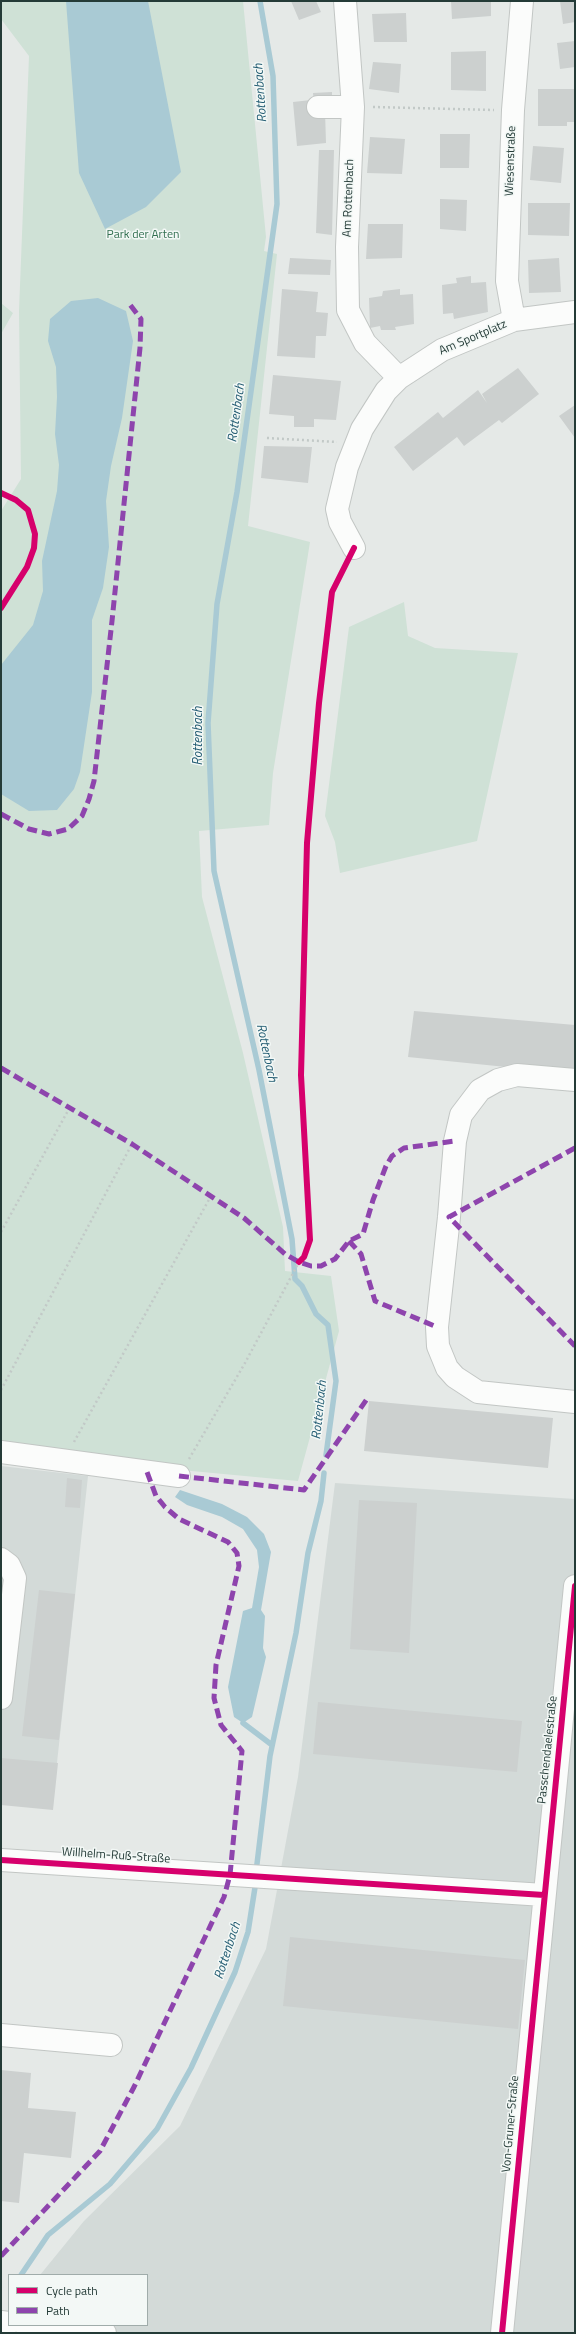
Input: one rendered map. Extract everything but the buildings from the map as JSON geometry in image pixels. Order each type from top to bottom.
[{"type":"street","name":"Am Rottenbach","points":[[345,1],[353,107],[347,247],[348,310],[365,343],[399,378]]},
{"type":"street","name":"Wiesenstraße","points":[[514,320],[507,281],[513,110],[522,1]]},
{"type":"street","points":[[318,107],[353,107]]},
{"type":"street","name":"Am Sportplatz","points":[[354,548],[340,522],[337,508],[347,467],[356,443],[362,429],[386,391],[399,378],[442,350],[514,320],[575,312]]},
{"type":"street","points":[[575,1080],[517,1075],[498,1080],[480,1090],[461,1115],[455,1141],[449,1217],[437,1327],[438,1346],[447,1368],[455,1377],[478,1392],[575,1402]]},
{"type":"street","points":[[1,1452],[179,1476]]},
{"type":"street","points":[[1,1559],[9,1565],[15,1578],[1,1698]]},
{"type":"street","name":"Passchendaelestraße","points":[[542,1916],[575,1586]]},
{"type":"street","name":"Willhelm-Ruß-Straße","points":[[1,1860],[544,1895]]},
{"type":"street","name":"Von-Gruner-Straße","points":[[502,2333],[542,1916]]},
{"type":"street","points":[[1,2035],[111,2045]]},
{"type":"street","points":[[38,2326],[105,2333]]},
{"type":"path","points":[[353,107],[513,110]]},
{"type":"path","points":[[267,438],[356,443]]},
{"type":"path","points":[[1,1232],[70,1107]]},
{"type":"path","points":[[1,1390],[132,1144]]},
{"type":"path","points":[[64,1460],[211,1196]]},
{"type":"path","points":[[179,1476],[245,1363],[299,1262]]},
{"type":"shaded area","points":[[1,1466],[88,1476],[52,1809],[1,1803]]},
{"type":"shaded area","points":[[335,1483],[575,1499],[575,2333],[32,2333],[33,2326],[148,2326],[148,2274],[41,2274],[84,2221],[180,2126],[266,1949],[298,1777]]},
{"type":"green space","name":"Park der Arten","points":[[1,1],[243,1],[266,237],[264,251],[277,254],[248,526],[310,542],[273,773],[269,825],[199,831],[202,897],[243,1053],[283,1227],[285,1271],[331,1276],[339,1331],[298,1481],[181,1470],[1,1445],[1,511],[21,479],[19,311],[29,56],[1,19]]},
{"type":"green space","points":[[1,303],[13,313],[1,334]]},
{"type":"green space","points":[[404,602],[408,636],[435,648],[518,653],[477,841],[340,873],[335,842],[325,816],[349,627]]},
{"type":"water","points":[[66,1],[148,1],[181,172],[146,207],[105,229],[79,173]]},
{"type":"water","points":[[98,298],[126,311],[133,341],[122,418],[111,466],[106,501],[109,547],[103,588],[92,620],[92,692],[80,772],[74,789],[57,810],[29,811],[1,794],[1,665],[33,625],[43,591],[42,561],[57,491],[59,465],[55,434],[57,397],[56,367],[48,341],[50,319],[71,301]]},
{"type":"water","points":[[180,1490],[222,1504],[247,1517],[264,1534],[271,1552],[261,1610],[265,1616],[263,1648],[266,1657],[252,1717],[243,1723],[234,1717],[228,1687],[243,1611],[252,1608],[259,1567],[257,1550],[243,1529],[222,1517],[187,1505],[175,1497]]},
{"type":"waterway","name":"Rottenbach","points":[[260,1],[273,76],[277,204],[237,492],[217,604],[208,723],[214,871],[259,1070],[292,1239],[295,1279],[302,1286],[316,1314],[328,1325],[336,1381],[326,1455]]},
{"type":"waterway","name":"Rottenbach","points":[[256,1872],[270,1756],[296,1633],[308,1553],[321,1501],[324,1473]]},
{"type":"waterway","points":[[243,1723],[272,1745]]},
{"type":"waterway","name":"Rottenbach","points":[[22,2274],[48,2235],[110,2184],[157,2129],[191,2068],[235,1972],[248,1932],[256,1881]]},
{"type":"marked path","points":[[1,814],[29,829],[49,834],[68,829],[82,816],[94,781],[140,348],[141,319],[128,302]]},
{"type":"marked path","points":[[1,1068],[132,1144],[244,1218],[285,1254],[299,1262],[311,1266],[321,1266],[335,1259],[349,1241],[363,1234],[373,1200],[386,1166],[392,1156],[404,1148],[455,1141]]},
{"type":"marked path","points":[[575,1148],[449,1217],[575,1346]]},
{"type":"marked path","points":[[349,1241],[361,1254],[375,1301],[437,1327]]},
{"type":"marked path","points":[[179,1476],[304,1490],[367,1399]]},
{"type":"marked path","points":[[1,2256],[100,2151],[134,2087],[224,1897],[230,1875],[242,1751],[221,1725],[214,1698],[216,1665],[239,1566],[237,1553],[228,1542],[179,1519],[165,1507],[156,1496],[147,1472]]},
{"type":"cycle path","points":[[1,493],[16,500],[28,510],[35,534],[34,548],[27,567],[1,608]]},
{"type":"cycle path","points":[[299,1262],[304,1257],[310,1240],[301,1075],[307,843],[319,703],[332,592],[354,548]]},
{"type":"cycle path","points":[[502,2333],[575,1586]]},
{"type":"cycle path","points":[[1,1860],[544,1895]]}]
